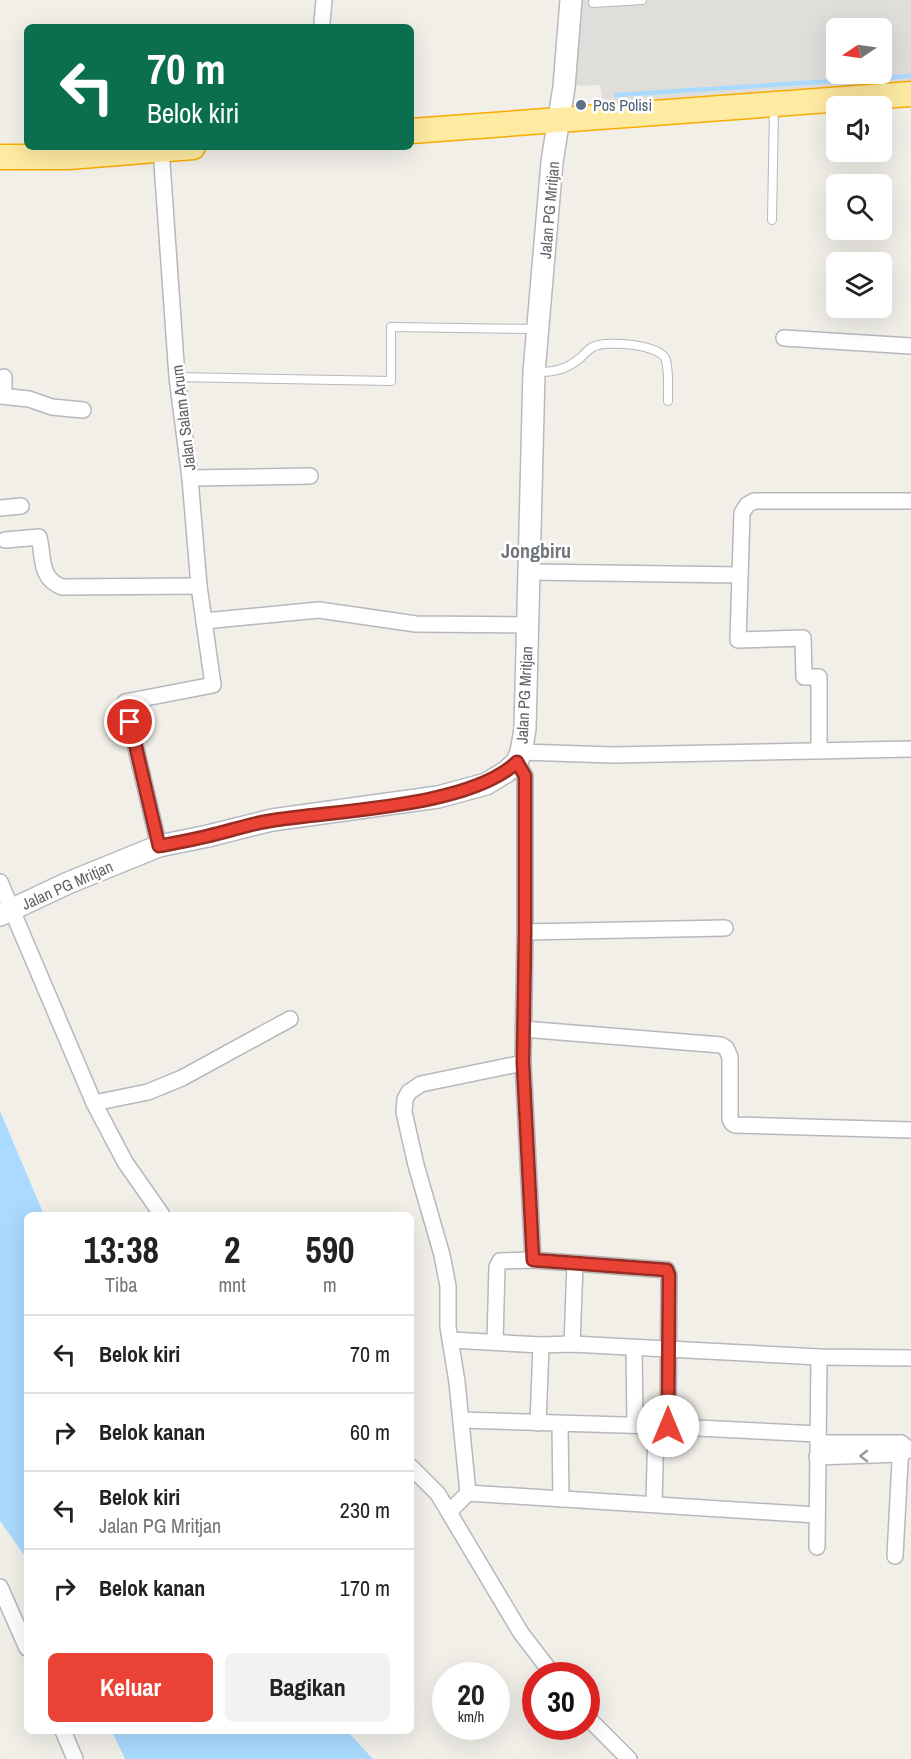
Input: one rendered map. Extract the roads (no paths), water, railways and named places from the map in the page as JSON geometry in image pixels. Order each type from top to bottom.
[{"type":"highway","points":[[414,131],[911,94]]},
{"type":"highway","points":[[0,158],[69,157],[142,150]]},
{"type":"main road","name":"Jalan PG Mritjan","points":[[7,905],[159,846],[272,820],[438,797],[486,784],[506,772],[519,757],[525,729],[534,372],[552,162],[560,119],[571,0]]},
{"type":"street","points":[[322,22],[324,0]]},
{"type":"street","name":"Jalan Salam Arum","points":[[152,150],[190,478],[199,586],[213,685],[125,702],[159,846]]},
{"type":"street","points":[[784,338],[911,346]]},
{"type":"street","points":[[4,377],[2,396],[29,399],[52,407],[84,410]]},
{"type":"street","points":[[190,478],[310,476]]},
{"type":"street","points":[[819,751],[819,676],[804,677],[803,638],[738,640],[742,513],[747,505],[754,501],[911,501]]},
{"type":"street","points":[[0,508],[21,506]]},
{"type":"street","points":[[5,540],[39,537],[46,576],[51,582],[62,587],[199,586]]},
{"type":"street","points":[[530,572],[741,575]]},
{"type":"street","points":[[204,621],[319,610],[416,624],[527,625]]},
{"type":"street","points":[[533,1260],[523,1063],[525,776],[519,757],[911,749]]},
{"type":"street","points":[[7,905],[94,1103],[125,1162],[160,1212]]},
{"type":"street","points":[[525,932],[725,928]]},
{"type":"street","points":[[94,1103],[148,1092],[182,1078],[290,1019]]},
{"type":"street","points":[[523,1029],[721,1045],[726,1048],[730,1057],[730,1119],[735,1125],[911,1130]]},
{"type":"street","points":[[468,1493],[447,1319],[448,1286],[442,1255],[416,1166],[404,1112],[405,1099],[409,1092],[421,1084],[523,1063]]},
{"type":"street","points":[[495,1341],[497,1267],[500,1261],[533,1260],[667,1270],[669,1275],[667,1350],[654,1503]]},
{"type":"street","points":[[572,1344],[575,1264]]},
{"type":"street","points":[[451,1340],[819,1357],[911,1358]]},
{"type":"street","points":[[538,1423],[541,1345]]},
{"type":"street","points":[[634,1348],[635,1425]]},
{"type":"street","points":[[817,1547],[819,1357]]},
{"type":"street","points":[[461,1420],[662,1426],[818,1445],[905,1449],[895,1556]]},
{"type":"street","points":[[560,1424],[561,1499]]},
{"type":"street","points":[[414,1470],[438,1494],[450,1511],[521,1633],[543,1662]]},
{"type":"street","points":[[450,1511],[468,1493],[816,1515]]},
{"type":"street","points":[[0,1587],[24,1641]]},
{"type":"street","points":[[600,1730],[629,1759]]},
{"type":"street","points":[[64,1734],[75,1759]]},
{"type":"lane","points":[[593,3],[642,0]]},
{"type":"lane","points":[[772,220],[774,104]]},
{"type":"lane","points":[[177,377],[391,381],[391,327],[538,330]]},
{"type":"lane","points":[[534,372],[554,372],[564,369],[591,347],[602,344],[649,347],[666,358],[668,401]]},
{"type":"water","points":[[0,1111],[43,1212],[24,1212],[24,1555],[0,1521]]},
{"type":"water","points":[[113,1734],[350,1734],[373,1759],[125,1759]]},
{"type":"waterway","points":[[616,95],[911,76]]},
{"type":"place","name":"Pos Polisi","points":[[581,105]]},
{"type":"district","name":"Jongbiru","points":[[536,550]]}]
